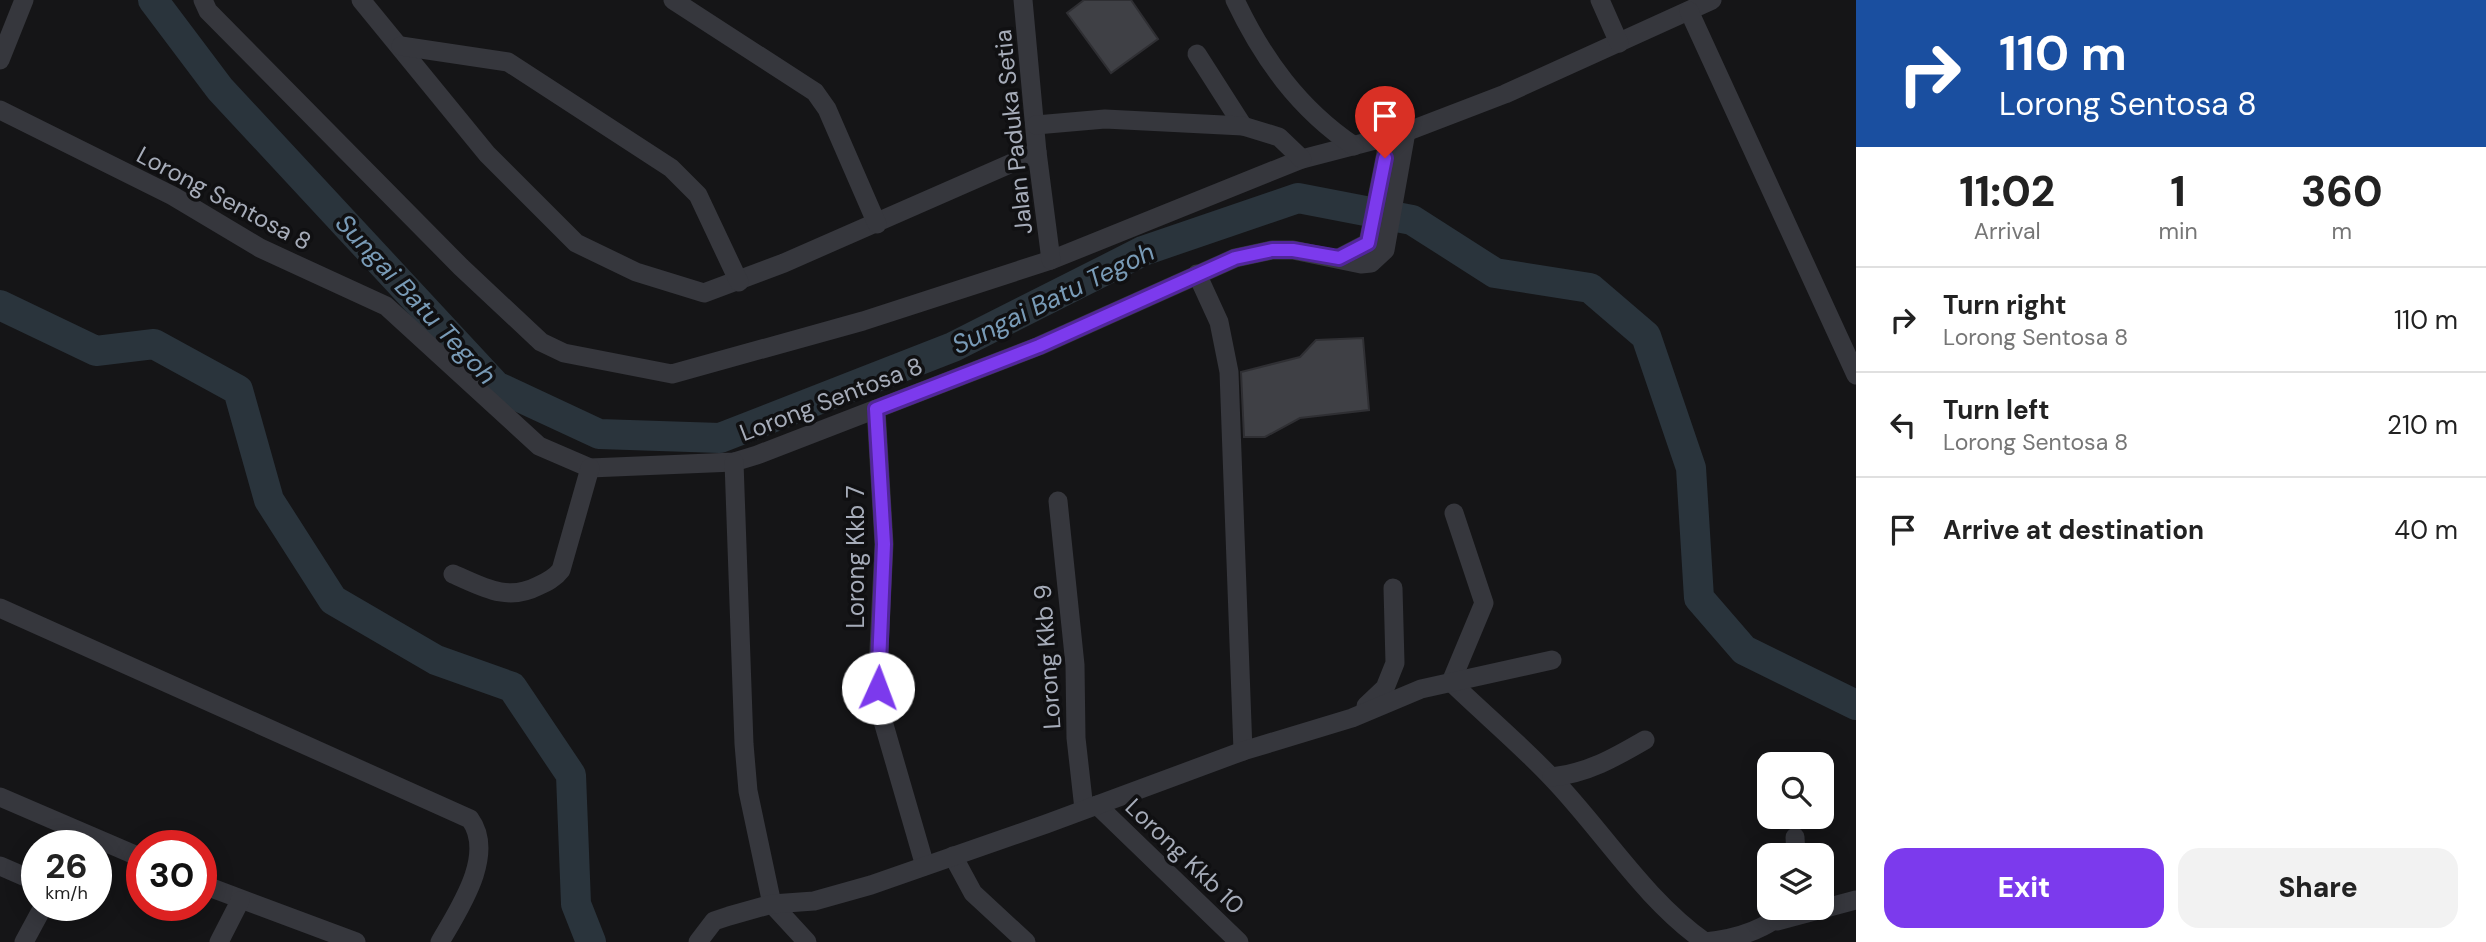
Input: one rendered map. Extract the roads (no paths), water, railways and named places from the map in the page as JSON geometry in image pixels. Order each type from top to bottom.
[{"type":"street","points":[[0,60],[24,0]]},
{"type":"street","points":[[203,0],[208,11],[290,96],[461,267],[541,342],[564,353],[672,374],[863,321],[1051,260],[1302,159],[1398,135],[1619,43],[1683,9],[1712,0]]},
{"type":"street","points":[[361,0],[487,155],[576,243],[636,272],[704,293],[738,282],[877,224],[1037,152]]},
{"type":"street","points":[[673,0],[815,92],[827,109],[877,224]]},
{"type":"street","name":"Jalan Paduka Setia","points":[[1023,0],[1037,152],[1051,260]]},
{"type":"street","points":[[1235,0],[1256,43],[1289,88],[1309,112],[1354,146]]},
{"type":"street","points":[[1600,0],[1619,43]]},
{"type":"street","points":[[1683,9],[1856,375]]},
{"type":"street","points":[[401,46],[508,62],[671,168],[698,195],[738,282]]},
{"type":"street","points":[[1197,54],[1242,127]]},
{"type":"street","name":"Lorong Sentosa 8","points":[[0,110],[173,196],[260,248],[386,306],[539,446],[590,468],[734,462],[1039,346],[1235,258],[1272,250],[1293,250],[1361,264],[1371,263],[1377,246],[1398,135]]},
{"type":"street","points":[[1036,125],[1105,120],[1242,127],[1279,136],[1302,159]]},
{"type":"street","points":[[1197,274],[1219,322],[1229,372],[1242,751]]},
{"type":"street","name":"Lorong Kkb 7","points":[[876,409],[884,544],[878,671],[880,711],[925,866]]},
{"type":"street","points":[[734,462],[748,791],[772,904],[807,942]]},
{"type":"street","points":[[453,574],[509,595],[527,592],[551,580],[561,570],[590,468]]},
{"type":"street","name":"Lorong Kkb 9","points":[[1058,501],[1075,665],[1076,738],[1091,807]]},
{"type":"street","points":[[1451,682],[1484,603],[1454,513]]},
{"type":"street","points":[[1352,718],[1385,688],[1395,663],[1392,588]]},
{"type":"street","points":[[0,608],[470,819],[481,841],[477,862],[461,906],[440,942]]},
{"type":"street","points":[[698,942],[714,921],[772,904],[814,901],[925,866],[1242,751],[1352,718],[1421,689],[1552,660]]},
{"type":"street","points":[[1451,682],[1552,777],[1651,893],[1687,929],[1705,942],[1729,939],[1771,920]]},
{"type":"street","points":[[1552,777],[1579,774],[1600,766],[1645,740]]},
{"type":"street","points":[[0,797],[62,830]]},
{"type":"street","name":"Lorong Kkb 10","points":[[1091,807],[1239,942]]},
{"type":"street","points":[[953,856],[973,893],[1026,942]]},
{"type":"street","points":[[0,866],[21,876]]},
{"type":"street","points":[[217,891],[356,942]]},
{"type":"street","points":[[1834,904],[1856,900]]},
{"type":"street","points":[[219,942],[240,901]]},
{"type":"street","points":[[24,942],[35,921]]},
{"type":"waterway","name":"Sungai Batu Tegoh","points":[[153,0],[220,89],[496,386],[599,434],[720,438],[953,347],[1143,251],[1298,198],[1412,220],[1495,273],[1590,288],[1646,336],[1691,468],[1699,598],[1744,650],[1856,705]]},
{"type":"waterway","points":[[0,305],[96,351],[154,344],[238,390],[269,500],[333,600],[436,660],[512,687],[571,775],[576,904],[591,942]]}]
